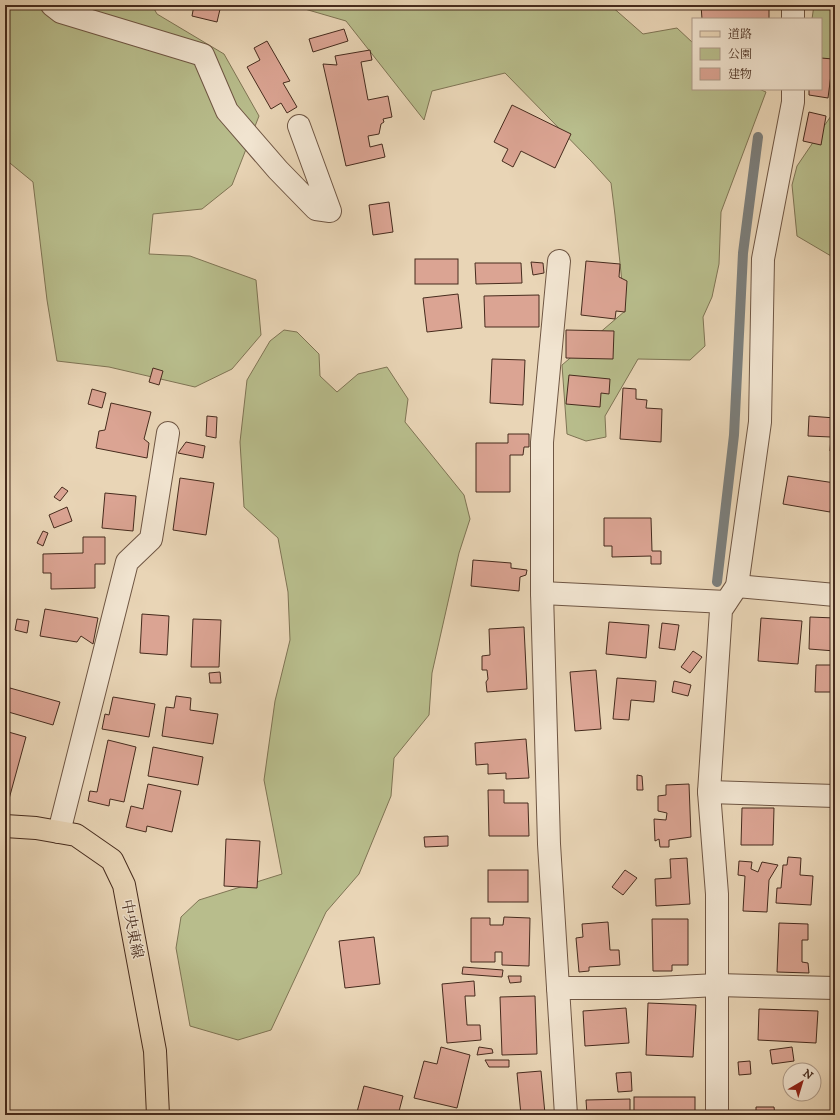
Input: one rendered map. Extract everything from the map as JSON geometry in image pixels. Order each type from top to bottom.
[{"type":"main road","name":"中央東線","points":[[5,826],[36,828],[76,835],[112,860],[124,885],[155,1051],[158,1115]]},
{"type":"street","points":[[52,5],[61,12],[203,55],[227,111],[278,170],[316,209],[330,211],[299,126]]},
{"type":"street","points":[[793,5],[793,18]]},
{"type":"street","points":[[718,1115],[717,894],[709,792],[721,610],[732,594],[760,422],[763,259],[793,102],[793,90]]},
{"type":"street","points":[[559,261],[542,442],[542,593],[549,844],[566,1115]]},
{"type":"street","points":[[59,832],[127,562],[151,539],[168,433]]},
{"type":"street","points":[[542,593],[835,595]]},
{"type":"street","points":[[709,792],[835,796]]},
{"type":"street","points":[[558,988],[658,988],[717,985],[835,988]]},
{"type":"green space","points":[[5,5],[152,5],[157,14],[224,54],[259,116],[232,185],[202,209],[153,214],[149,254],[190,256],[256,280],[261,335],[232,369],[195,387],[109,367],[57,361],[47,300],[33,182],[5,159]]},
{"type":"green space","points":[[291,5],[610,5],[643,34],[677,28],[692,42],[692,90],[761,90],[766,92],[721,212],[719,264],[712,297],[703,317],[705,346],[690,360],[638,359],[605,416],[606,437],[586,441],[567,434],[562,365],[625,311],[611,183],[505,73],[432,91],[424,120],[346,21]]},
{"type":"green space","points":[[814,5],[835,5],[835,83],[822,61],[822,18],[812,18]]},
{"type":"green space","points":[[835,110],[835,256],[831,256],[797,236],[792,185],[797,166]]},
{"type":"green space","points":[[284,330],[297,332],[319,354],[320,376],[337,392],[358,374],[387,367],[408,399],[405,422],[464,495],[470,519],[459,553],[432,673],[429,715],[394,758],[391,796],[359,874],[326,912],[271,1030],[238,1040],[190,1026],[176,948],[181,917],[199,900],[282,874],[264,780],[275,701],[290,640],[288,592],[278,538],[244,507],[240,442],[247,380],[270,341]]},
{"type":"building","points":[[194,5],[221,5],[217,22],[192,16]]},
{"type":"building","points":[[701,5],[769,5],[769,18],[702,18]]},
{"type":"building","points":[[344,29],[348,41],[313,52],[309,39]]},
{"type":"building","points":[[267,41],[290,81],[283,83],[297,107],[287,113],[281,103],[271,109],[247,67],[260,60],[254,48]]},
{"type":"building","points":[[370,50],[372,60],[361,62],[368,100],[388,96],[392,117],[383,119],[384,122],[381,124],[379,134],[368,136],[370,147],[382,144],[385,157],[346,166],[323,64],[337,65],[335,56]]},
{"type":"building","points":[[822,58],[833,59],[828,98],[809,95],[809,90],[822,90]]},
{"type":"building","points":[[512,105],[571,134],[555,168],[521,151],[513,167],[502,161],[508,149],[494,142]]},
{"type":"building","points":[[809,112],[826,116],[821,145],[803,141]]},
{"type":"building","points":[[389,202],[393,232],[373,235],[369,205]]},
{"type":"building","points":[[415,259],[458,259],[458,284],[415,284]]},
{"type":"building","points":[[586,261],[620,264],[619,277],[627,281],[625,312],[616,311],[615,319],[581,315]]},
{"type":"building","points":[[531,262],[543,263],[544,273],[533,275]]},
{"type":"building","points":[[475,263],[521,263],[522,283],[476,284]]},
{"type":"building","points":[[458,294],[462,328],[427,332],[423,298]]},
{"type":"building","points":[[539,295],[539,327],[485,327],[484,296]]},
{"type":"building","points":[[832,297],[835,297],[835,318],[831,316]]},
{"type":"building","points":[[566,330],[614,331],[613,359],[566,358]]},
{"type":"building","points":[[492,359],[525,360],[523,405],[490,403]]},
{"type":"building","points":[[153,368],[163,371],[159,385],[149,382]]},
{"type":"building","points":[[569,375],[610,379],[609,394],[601,393],[600,407],[566,404]]},
{"type":"building","points":[[623,388],[636,389],[636,399],[647,400],[646,408],[662,409],[661,442],[620,439]]},
{"type":"building","points":[[92,389],[106,393],[102,408],[88,404]]},
{"type":"building","points":[[111,403],[151,412],[144,439],[149,443],[147,458],[96,448],[99,431],[105,430]]},
{"type":"building","points":[[207,416],[217,417],[216,438],[206,436]]},
{"type":"building","points":[[809,416],[835,418],[835,452],[830,451],[831,437],[808,436]]},
{"type":"building","points":[[508,434],[529,434],[529,447],[524,447],[523,455],[510,455],[510,492],[476,492],[476,443],[508,443]]},
{"type":"building","points":[[186,442],[205,446],[203,458],[178,453]]},
{"type":"building","points":[[788,476],[835,483],[830,512],[783,504]]},
{"type":"building","points":[[180,478],[214,483],[206,535],[173,530]]},
{"type":"building","points":[[62,487],[68,491],[60,501],[54,497]]},
{"type":"building","points":[[105,493],[136,496],[133,531],[102,528]]},
{"type":"building","points":[[67,507],[72,521],[54,528],[49,515]]},
{"type":"building","points":[[604,518],[651,518],[652,551],[661,551],[661,564],[651,564],[651,556],[612,557],[612,546],[604,546]]},
{"type":"building","points":[[833,524],[835,524],[835,568],[831,568]]},
{"type":"building","points":[[43,531],[48,533],[43,546],[37,543]]},
{"type":"building","points":[[83,537],[105,537],[105,564],[95,564],[95,588],[51,589],[51,573],[43,573],[43,554],[83,553]]},
{"type":"building","points":[[473,560],[511,563],[511,568],[527,570],[526,575],[520,577],[519,591],[471,586]]},
{"type":"building","points":[[45,609],[98,618],[93,644],[81,636],[77,642],[40,636]]},
{"type":"building","points":[[142,614],[169,616],[167,655],[140,653]]},
{"type":"building","points":[[810,617],[835,618],[835,651],[809,649]]},
{"type":"building","points":[[761,618],[802,621],[798,664],[758,661]]},
{"type":"building","points":[[17,619],[29,621],[27,633],[15,630]]},
{"type":"building","points":[[193,619],[221,620],[219,667],[191,667]]},
{"type":"building","points":[[609,622],[649,625],[646,658],[606,654]]},
{"type":"building","points":[[662,623],[679,625],[675,650],[659,648]]},
{"type":"building","points":[[524,627],[527,689],[487,692],[487,670],[482,670],[482,656],[490,655],[489,629]]},
{"type":"building","points":[[693,651],[702,657],[690,673],[681,667]]},
{"type":"building","points":[[816,665],[835,665],[835,692],[815,692]]},
{"type":"building","points":[[596,670],[601,729],[575,731],[570,672]]},
{"type":"building","points":[[220,672],[221,683],[210,683],[209,673]]},
{"type":"building","points":[[617,678],[656,681],[654,702],[631,700],[629,720],[613,719]]},
{"type":"building","points":[[674,681],[691,685],[688,696],[672,692]]},
{"type":"building","points":[[10,688],[60,702],[53,725],[5,711]]},
{"type":"building","points":[[176,696],[191,698],[190,710],[218,714],[213,744],[162,736],[166,707],[174,708]]},
{"type":"building","points":[[113,697],[155,704],[149,737],[102,729],[105,714],[109,715]]},
{"type":"building","points":[[5,731],[26,737],[9,799],[5,798]]},
{"type":"building","points":[[526,739],[529,778],[506,779],[506,773],[488,774],[488,764],[476,765],[475,743]]},
{"type":"building","points":[[108,740],[136,747],[124,802],[110,799],[109,806],[88,801],[90,791],[97,792]]},
{"type":"building","points":[[153,747],[203,757],[198,785],[148,776]]},
{"type":"building","points":[[637,775],[642,776],[643,790],[637,790]]},
{"type":"building","points":[[148,784],[181,791],[172,832],[147,826],[146,832],[126,827],[131,806],[143,809]]},
{"type":"building","points":[[689,784],[691,837],[669,840],[669,847],[660,847],[659,839],[655,841],[654,819],[666,820],[667,813],[658,811],[658,796],[666,795],[666,785]]},
{"type":"building","points":[[488,790],[504,790],[504,803],[528,803],[529,836],[489,836]]},
{"type":"building","points":[[742,808],[774,808],[773,845],[741,845]]},
{"type":"building","points":[[448,836],[448,846],[425,847],[424,837]]},
{"type":"building","points":[[226,839],[260,841],[257,888],[224,886]]},
{"type":"building","points":[[788,857],[801,858],[800,875],[813,876],[811,905],[776,903],[777,888],[781,888],[783,865],[787,865]]},
{"type":"building","points":[[687,858],[690,904],[656,906],[655,879],[671,878],[670,859]]},
{"type":"building","points":[[739,861],[752,862],[751,869],[758,872],[762,862],[778,865],[769,880],[767,912],[743,911],[745,876],[738,875]]},
{"type":"building","points":[[488,870],[528,870],[528,902],[488,902]]},
{"type":"building","points":[[625,870],[637,878],[623,895],[612,887]]},
{"type":"building","points":[[504,917],[530,918],[529,966],[502,965],[502,952],[495,952],[495,962],[471,962],[471,918],[490,918],[490,925],[503,925]]},
{"type":"building","points":[[652,919],[688,919],[688,965],[672,965],[672,971],[653,971]]},
{"type":"building","points":[[608,922],[610,950],[619,950],[620,965],[589,967],[589,971],[579,972],[576,938],[583,937],[582,924]]},
{"type":"building","points":[[779,923],[808,924],[808,940],[802,940],[802,962],[808,963],[809,973],[777,972]]},
{"type":"building","points":[[374,937],[380,984],[345,988],[339,941]]},
{"type":"building","points":[[463,967],[503,970],[502,977],[462,974]]},
{"type":"building","points":[[508,976],[521,976],[521,982],[510,983]]},
{"type":"building","points":[[474,981],[475,996],[465,996],[467,1025],[480,1025],[481,1040],[447,1043],[442,984]]},
{"type":"building","points":[[535,996],[537,1054],[502,1055],[500,997]]},
{"type":"building","points":[[648,1003],[696,1005],[693,1057],[646,1055]]},
{"type":"building","points":[[626,1008],[629,1043],[585,1046],[583,1011]]},
{"type":"building","points":[[759,1009],[818,1011],[816,1043],[758,1040]]},
{"type":"building","points":[[441,1047],[470,1055],[457,1108],[414,1098],[424,1061],[437,1064]]},
{"type":"building","points":[[479,1047],[492,1049],[493,1053],[477,1055]]},
{"type":"building","points":[[792,1047],[794,1061],[772,1064],[770,1050]]},
{"type":"building","points":[[485,1060],[509,1060],[509,1067],[489,1067]]},
{"type":"building","points":[[750,1061],[751,1074],[739,1075],[738,1062]]},
{"type":"building","points":[[541,1071],[545,1114],[521,1115],[517,1073]]},
{"type":"building","points":[[631,1072],[632,1091],[618,1092],[616,1073]]},
{"type":"building","points":[[364,1086],[403,1096],[398,1115],[348,1115],[349,1111],[357,1112]]},
{"type":"building","points":[[634,1097],[695,1097],[695,1115],[634,1115]]},
{"type":"building","points":[[630,1099],[630,1115],[587,1115],[586,1100]]},
{"type":"building","points":[[756,1107],[774,1107],[775,1115],[741,1115],[741,1113],[756,1112]]},
{"type":"waterway","points":[[717,582],[734,435],[743,253],[758,137]]}]
